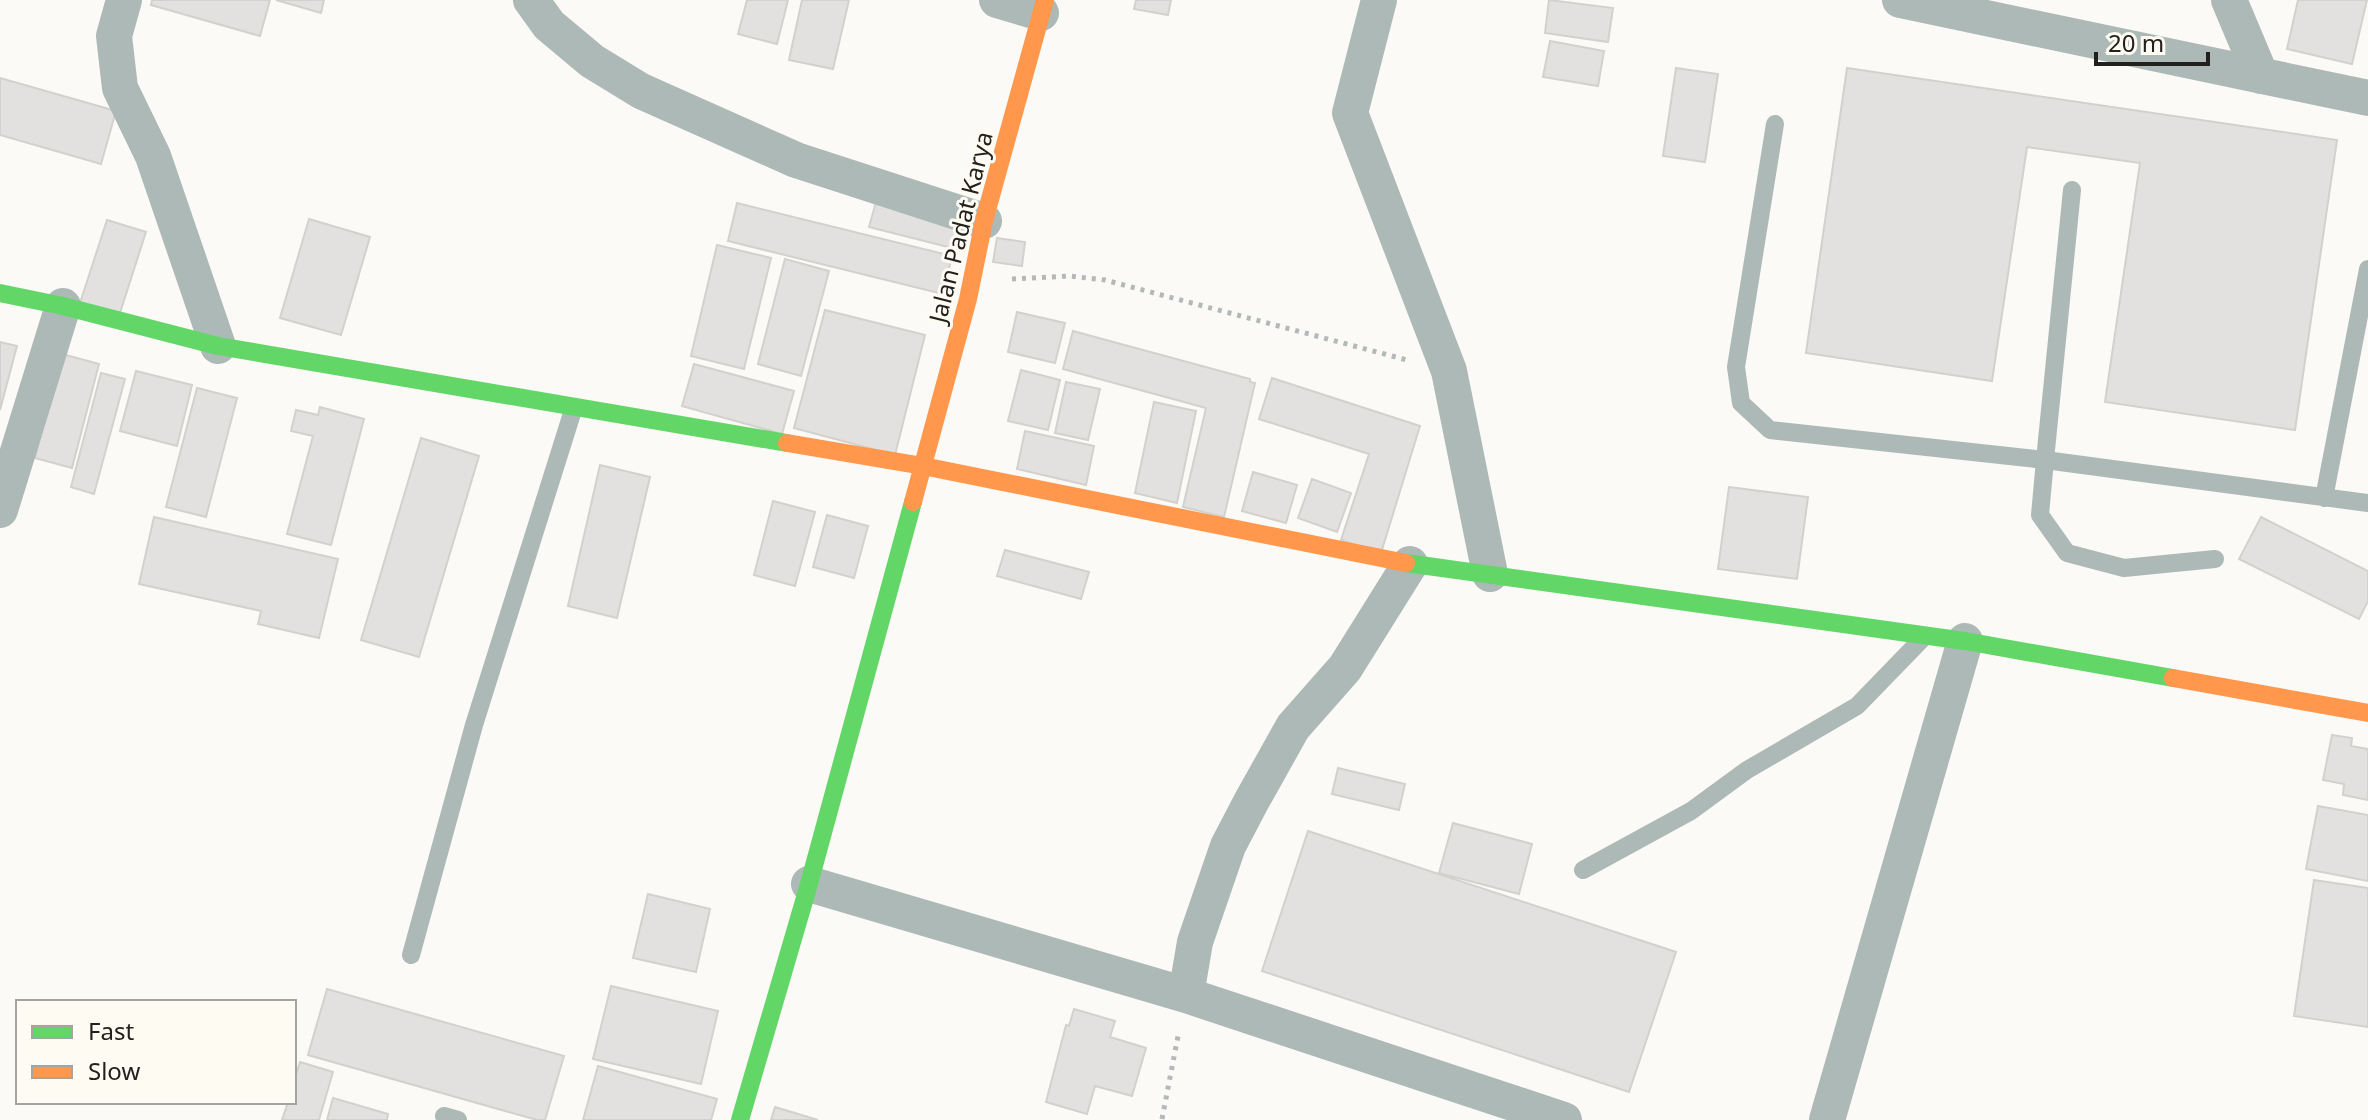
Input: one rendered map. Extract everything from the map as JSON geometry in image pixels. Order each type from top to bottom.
[{"type":"street","points":[[124,0],[114,36],[120,88],[153,156],[218,346]]},
{"type":"street","points":[[531,0],[549,25],[592,61],[641,91],[796,160],[984,221]]},
{"type":"street","points":[[997,0],[1043,7]]},
{"type":"street","points":[[1379,0],[1350,113],[1449,371],[1490,574]]},
{"type":"street","points":[[1900,0],[2368,98]]},
{"type":"street","points":[[2229,0],[2261,76]]},
{"type":"street","name":"Jalan Padat Karya","points":[[740,1120],[809,884],[923,466],[968,299],[984,221],[1043,7]]},
{"type":"street","points":[[0,293],[218,346],[923,466],[1410,564],[1965,641],[2368,713]]},
{"type":"street","points":[[0,510],[63,306]]},
{"type":"street","points":[[1186,995],[1195,942],[1228,846],[1245,813],[1293,727],[1345,668],[1410,564]]},
{"type":"street","points":[[1827,1120],[1965,641]]},
{"type":"street","points":[[809,884],[1186,995],[1564,1120]]},
{"type":"lane","points":[[1775,124],[1736,367],[1741,403],[1770,430],[2045,460],[2368,503]]},
{"type":"lane","points":[[2072,190],[2040,515],[2067,553],[2124,568],[2215,559]]},
{"type":"lane","points":[[2324,498],[2368,269]]},
{"type":"lane","points":[[411,955],[474,725],[574,407]]},
{"type":"lane","points":[[1583,870],[1691,811],[1747,770],[1857,706],[1924,637]]},
{"type":"path","points":[[968,299],[1000,281],[1069,276],[1105,280],[1449,371]]},
{"type":"path","points":[[1162,1119],[1186,995]]},
{"type":"building","points":[[152,0],[270,0],[260,36],[151,5]]},
{"type":"building","points":[[276,0],[324,0],[321,13]]},
{"type":"building","points":[[747,0],[788,0],[777,44],[738,34]]},
{"type":"building","points":[[802,0],[849,0],[833,69],[789,60]]},
{"type":"building","points":[[1136,0],[1171,0],[1168,15],[1134,9]]},
{"type":"building","points":[[1549,0],[1613,8],[1608,42],[1545,33]]},
{"type":"building","points":[[2298,0],[2367,0],[2352,64],[2287,49]]},
{"type":"building","points":[[1550,41],[1604,51],[1598,86],[1543,77]]},
{"type":"building","points":[[1676,68],[1718,74],[1705,162],[1663,156]]},
{"type":"building","points":[[1847,68],[2337,140],[2295,430],[2105,402],[2140,163],[2027,147],[1992,381],[1806,353]]},
{"type":"building","points":[[0,78],[116,111],[101,164],[0,135]]},
{"type":"building","points":[[876,202],[958,222],[952,248],[869,227]]},
{"type":"building","points":[[737,203],[952,256],[943,294],[728,241]]},
{"type":"building","points":[[309,219],[370,237],[341,335],[280,318]]},
{"type":"building","points":[[107,220],[146,232],[119,316],[80,303]]},
{"type":"building","points":[[997,238],[1025,242],[1022,266],[993,262]]},
{"type":"building","points":[[717,245],[771,258],[744,369],[691,356]]},
{"type":"building","points":[[785,259],[829,271],[801,376],[758,364]]},
{"type":"building","points":[[825,310],[925,335],[895,455],[794,428]]},
{"type":"building","points":[[1017,312],[1065,323],[1055,363],[1008,352]]},
{"type":"building","points":[[1073,331],[1250,379],[1255,383],[1224,517],[1183,507],[1206,408],[1063,369]]},
{"type":"building","points":[[0,342],[17,346],[0,410]]},
{"type":"building","points":[[62,354],[99,364],[72,468],[35,458]]},
{"type":"building","points":[[694,364],[794,391],[782,434],[682,406]]},
{"type":"building","points":[[1021,370],[1060,380],[1048,430],[1008,421]]},
{"type":"building","points":[[136,371],[192,385],[177,446],[120,431]]},
{"type":"building","points":[[101,373],[125,379],[94,494],[71,487]]},
{"type":"building","points":[[1272,378],[1420,426],[1381,553],[1341,540],[1369,454],[1259,419]]},
{"type":"building","points":[[1066,382],[1100,389],[1088,440],[1055,433]]},
{"type":"building","points":[[197,388],[237,398],[206,517],[166,507]]},
{"type":"building","points":[[1154,402],[1196,411],[1177,503],[1135,493]]},
{"type":"building","points":[[320,407],[364,419],[331,545],[287,534],[313,436],[291,431],[296,410],[318,415]]},
{"type":"building","points":[[1025,431],[1094,446],[1086,485],[1017,469]]},
{"type":"building","points":[[421,438],[479,456],[419,657],[361,640]]},
{"type":"building","points":[[600,465],[650,477],[617,618],[568,606]]},
{"type":"building","points":[[1253,472],[1297,485],[1286,523],[1242,511]]},
{"type":"building","points":[[1312,479],[1351,493],[1337,532],[1298,518]]},
{"type":"building","points":[[1729,487],[1808,497],[1797,579],[1718,569]]},
{"type":"building","points":[[773,501],[815,512],[795,586],[754,575]]},
{"type":"building","points":[[827,515],[868,526],[854,578],[813,567]]},
{"type":"building","points":[[154,517],[338,559],[319,638],[258,624],[261,611],[139,584]]},
{"type":"building","points":[[2261,517],[2368,571],[2368,601],[2359,619],[2239,559]]},
{"type":"building","points":[[1005,550],[1089,572],[1081,599],[997,576]]},
{"type":"building","points":[[2332,735],[2352,738],[2351,746],[2368,749],[2368,800],[2343,795],[2344,784],[2323,780]]},
{"type":"building","points":[[1338,768],[1405,784],[1399,810],[1332,794]]},
{"type":"building","points":[[2318,806],[2368,815],[2368,881],[2306,869]]},
{"type":"building","points":[[1453,823],[1532,844],[1519,894],[1439,873]]},
{"type":"building","points":[[1308,831],[1676,952],[1629,1092],[1262,971]]},
{"type":"building","points":[[2314,880],[2368,888],[2368,1027],[2294,1016]]},
{"type":"building","points":[[648,894],[710,909],[696,972],[633,958]]},
{"type":"building","points":[[611,986],[718,1011],[701,1084],[593,1059]]},
{"type":"building","points":[[327,989],[564,1056],[545,1120],[308,1055]]},
{"type":"building","points":[[1074,1009],[1115,1021],[1110,1037],[1146,1048],[1132,1096],[1095,1086],[1087,1114],[1046,1102],[1066,1025],[1069,1026]]},
{"type":"building","points":[[300,1062],[333,1072],[319,1120],[282,1120],[287,1104],[296,1104],[296,1075]]},
{"type":"building","points":[[598,1066],[717,1099],[711,1120],[583,1120]]},
{"type":"building","points":[[333,1098],[388,1114],[387,1120],[327,1120]]},
{"type":"building","points":[[775,1107],[818,1120],[771,1120]]},
{"type":"traffic: fast","points":[[0,293],[218,346],[787,443]]},
{"type":"traffic: fast","points":[[740,1120],[809,884],[913,502]]},
{"type":"traffic: fast","points":[[1406,563],[1965,641],[2173,678]]},
{"type":"traffic: slow","points":[[913,502],[968,299],[984,221],[1045,0]]},
{"type":"traffic: slow","points":[[787,443],[923,466],[1406,563]]},
{"type":"traffic: slow","points":[[2173,678],[2368,713]]}]
